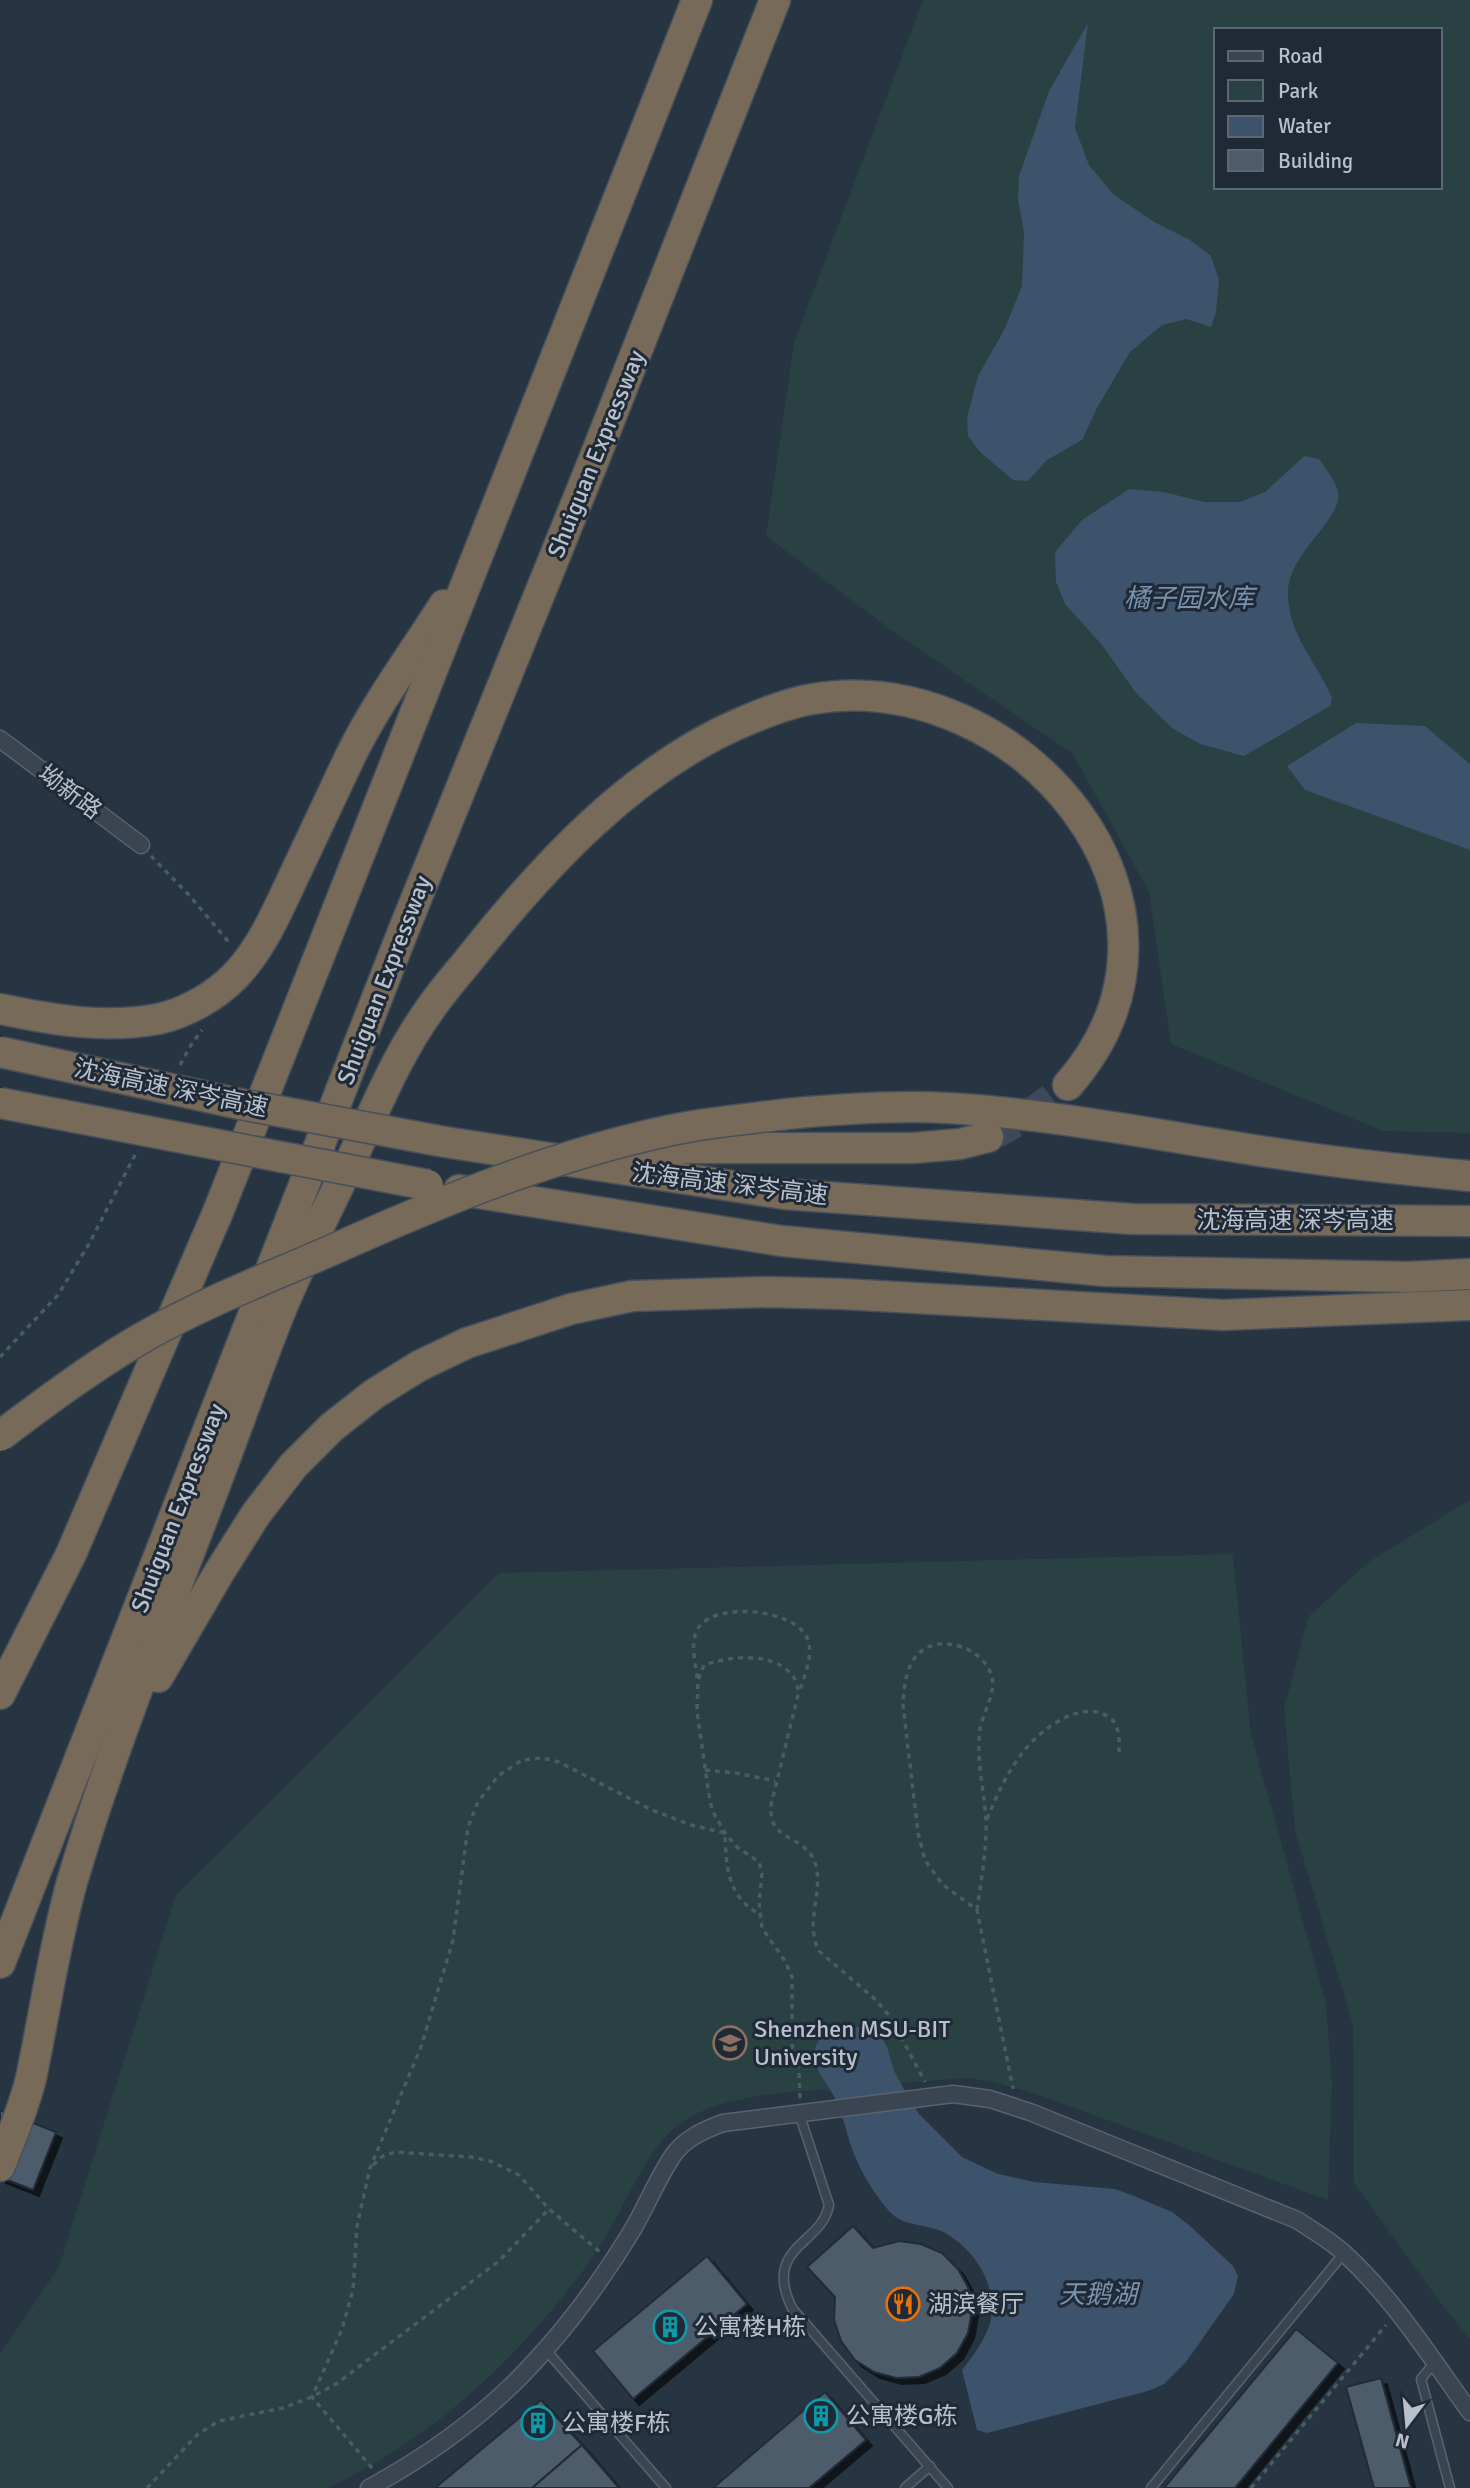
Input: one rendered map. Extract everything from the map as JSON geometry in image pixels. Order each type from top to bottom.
[{"type":"highway","points":[[0,1694],[71,1554],[218,1212],[697,0]]},
{"type":"highway","name":"Shuiguan Expressway","points":[[0,1963],[404,929],[593,462],[775,0]]},
{"type":"highway","points":[[0,1009],[66,1021],[101,1024],[160,1019],[189,1009],[215,993],[236,975],[256,949],[277,911],[356,746],[482,544]]},
{"type":"highway","points":[[0,2166],[26,2098],[63,1914],[87,1832],[114,1753],[283,1305],[404,1049],[429,1009],[511,907],[606,810],[690,747],[768,711],[810,699],[876,695],[941,711],[971,723],[999,739],[1049,779],[1084,822],[1107,861],[1116,890],[1122,923],[1123,955],[1119,985],[1112,1012],[1098,1043],[1083,1068],[1068,1085]]},
{"type":"highway","name":"沈海高速 深岑高速","points":[[0,1052],[240,1104],[456,1144],[797,1195],[1132,1219],[1470,1221]]},
{"type":"highway","name":"沈海高速 深岑高速","points":[[0,1103],[428,1185],[782,1241],[1104,1271],[1408,1277],[1470,1274]]},
{"type":"highway","points":[[0,1436],[73,1381],[136,1341],[200,1308],[385,1226],[504,1180],[668,1130],[787,1114],[848,1109],[946,1108],[1088,1123],[1277,1153],[1470,1176]]},
{"type":"highway","points":[[456,1144],[860,1149],[960,1144],[988,1137]]},
{"type":"highway","points":[[114,1753],[220,1571],[256,1514],[293,1466],[332,1427],[374,1394],[419,1366],[480,1338],[571,1309],[632,1296],[693,1293],[843,1294],[1223,1315],[1470,1305]]},
{"type":"street","name":"坳新路","points":[[0,738],[141,845]]},
{"type":"street","points":[[376,2484],[425,2453],[498,2398],[546,2350],[612,2262],[675,2154],[691,2138],[723,2123],[928,2096],[971,2095],[1012,2105],[1286,2215],[1321,2235],[1364,2273],[1397,2312],[1470,2412]]},
{"type":"lane","points":[[799,2113],[829,2205],[824,2220],[796,2248],[788,2262],[784,2277],[785,2294],[792,2308],[948,2488]]},
{"type":"lane","points":[[1151,2488],[1344,2253]]},
{"type":"lane","points":[[546,2350],[666,2488]]},
{"type":"lane","points":[[1434,2363],[1421,2379],[1450,2488]]},
{"type":"lane","points":[[905,2488],[930,2466]]},
{"type":"path","points":[[799,2113],[799,2070],[792,2045],[792,1978],[785,1961],[762,1928],[759,1914],[762,1874],[759,1862],[737,1847],[725,1833],[712,1810],[697,1711],[695,1637],[700,1626],[733,1612],[769,1613],[800,1627],[808,1639],[810,1654],[773,1781],[770,1814],[779,1832],[802,1846],[812,1857],[816,1868],[813,1940],[825,1958],[876,2000],[891,2018],[928,2096]]},
{"type":"path","points":[[977,1910],[942,1884],[932,1873],[925,1860],[918,1833],[903,1705],[907,1672],[925,1648],[943,1644],[971,1650],[983,1662],[992,1677],[991,1695],[980,1728],[978,1751],[986,1820],[984,1864],[977,1910],[1013,2087],[1012,2105]]},
{"type":"path","points":[[698,1681],[704,1665],[722,1659],[743,1657],[779,1665],[793,1676],[799,1691]]},
{"type":"path","points":[[986,1820],[1020,1755],[1037,1737],[1072,1714],[1100,1713],[1110,1718],[1117,1726],[1119,1755]]},
{"type":"path","points":[[312,2398],[342,2329],[353,2290],[357,2226],[370,2168],[421,2047],[453,1940],[468,1827],[478,1801],[498,1776],[522,1760],[542,1758],[559,1762],[652,1810],[691,1825],[725,1833]]},
{"type":"path","points":[[705,1770],[773,1781]]},
{"type":"path","points":[[725,1833],[732,1885],[743,1903],[759,1914]]},
{"type":"path","points":[[370,2168],[383,2156],[395,2152],[471,2157],[490,2161],[519,2175],[549,2208],[612,2262]]},
{"type":"path","points":[[147,2488],[198,2434],[219,2421],[283,2408],[312,2398],[336,2384],[499,2261],[549,2208]]},
{"type":"path","points":[[1251,2488],[1397,2312]]},
{"type":"path","points":[[312,2398],[376,2484]]},
{"type":"green space","points":[[923,0],[1470,0],[1470,1133],[1383,1131],[1171,1044],[1149,892],[1073,754],[891,630],[766,536],[794,343]]},
{"type":"green space","points":[[1470,1500],[1470,2339],[1354,2183],[1353,2025],[1295,1831],[1284,1708],[1309,1616],[1370,1561]]},
{"type":"green space","name":"Shenzhen MSU-BIT University","points":[[1233,1554],[1251,1734],[1326,2004],[1332,2082],[1328,2200],[1033,2093],[990,2081],[967,2078],[934,2080],[784,2093],[732,2101],[700,2112],[668,2134],[644,2166],[606,2236],[584,2269],[524,2342],[495,2371],[432,2425],[363,2470],[327,2488],[0,2488],[0,2354],[59,2267],[176,1895],[499,1573]]},
{"type":"water","points":[[1088,23],[1075,128],[1089,165],[1114,195],[1156,223],[1190,240],[1211,256],[1219,280],[1216,312],[1211,327],[1186,319],[1162,325],[1130,352],[1097,408],[1082,440],[1047,460],[1028,481],[1013,480],[980,452],[968,436],[967,417],[978,376],[1004,330],[1022,286],[1024,233],[1018,199],[1019,176],[1049,91]]},
{"type":"water","name":"橘子园水库","points":[[1304,456],[1319,459],[1327,470],[1337,488],[1337,503],[1296,565],[1290,580],[1289,609],[1298,636],[1332,698],[1330,706],[1244,756],[1200,744],[1172,728],[1136,693],[1102,645],[1065,604],[1056,582],[1055,552],[1082,520],[1129,489],[1163,492],[1205,502],[1240,502],[1265,492]]},
{"type":"water","points":[[1356,723],[1425,726],[1470,764],[1470,850],[1305,790],[1287,766]]},
{"type":"water","name":"天鹅湖","points":[[857,2027],[867,2027],[880,2035],[887,2047],[894,2071],[919,2114],[962,2157],[998,2174],[1035,2182],[1115,2189],[1134,2196],[1172,2212],[1233,2266],[1238,2276],[1234,2294],[1186,2362],[1164,2384],[1148,2391],[987,2433],[977,2430],[962,2370],[989,2326],[991,2294],[982,2270],[967,2250],[947,2234],[895,2216],[877,2196],[862,2172],[833,2094],[814,2057],[821,2039]]},
{"type":"building","points":[[0,2110],[56,2132],[33,2190],[0,2177]]},
{"type":"building","name":"湖滨餐厅","points":[[853,2226],[873,2248],[899,2241],[921,2244],[942,2253],[958,2269],[969,2289],[972,2311],[968,2333],[957,2353],[940,2368],[919,2377],[896,2378],[874,2372],[855,2360],[841,2341],[834,2320],[835,2297],[807,2267]]},
{"type":"building","name":"公寓楼H栋","points":[[707,2256],[747,2304],[633,2399],[593,2351]]},
{"type":"building","points":[[1296,2329],[1338,2363],[1235,2488],[1164,2488]]},
{"type":"building","points":[[1381,2378],[1411,2488],[1374,2488],[1346,2387]]},
{"type":"building","name":"公寓楼G栋","points":[[825,2392],[866,2440],[809,2488],[713,2488]]},
{"type":"building","name":"公寓楼F栋","points":[[541,2400],[582,2445],[532,2488],[435,2488]]},
{"type":"building","points":[[582,2445],[619,2488],[532,2488]]},
{"type":"tunnel","points":[[988,1137],[1030,1114],[1068,1085]]},
{"type":"place","name":"Shenzhen MSU-BIT University","points":[[730,2043]]},
{"type":"place","name":"湖滨餐厅","points":[[903,2304]]},
{"type":"place","name":"公寓楼H栋","points":[[670,2327]]},
{"type":"place","name":"公寓楼G栋","points":[[821,2416]]},
{"type":"place","name":"公寓楼F栋","points":[[538,2423]]}]
